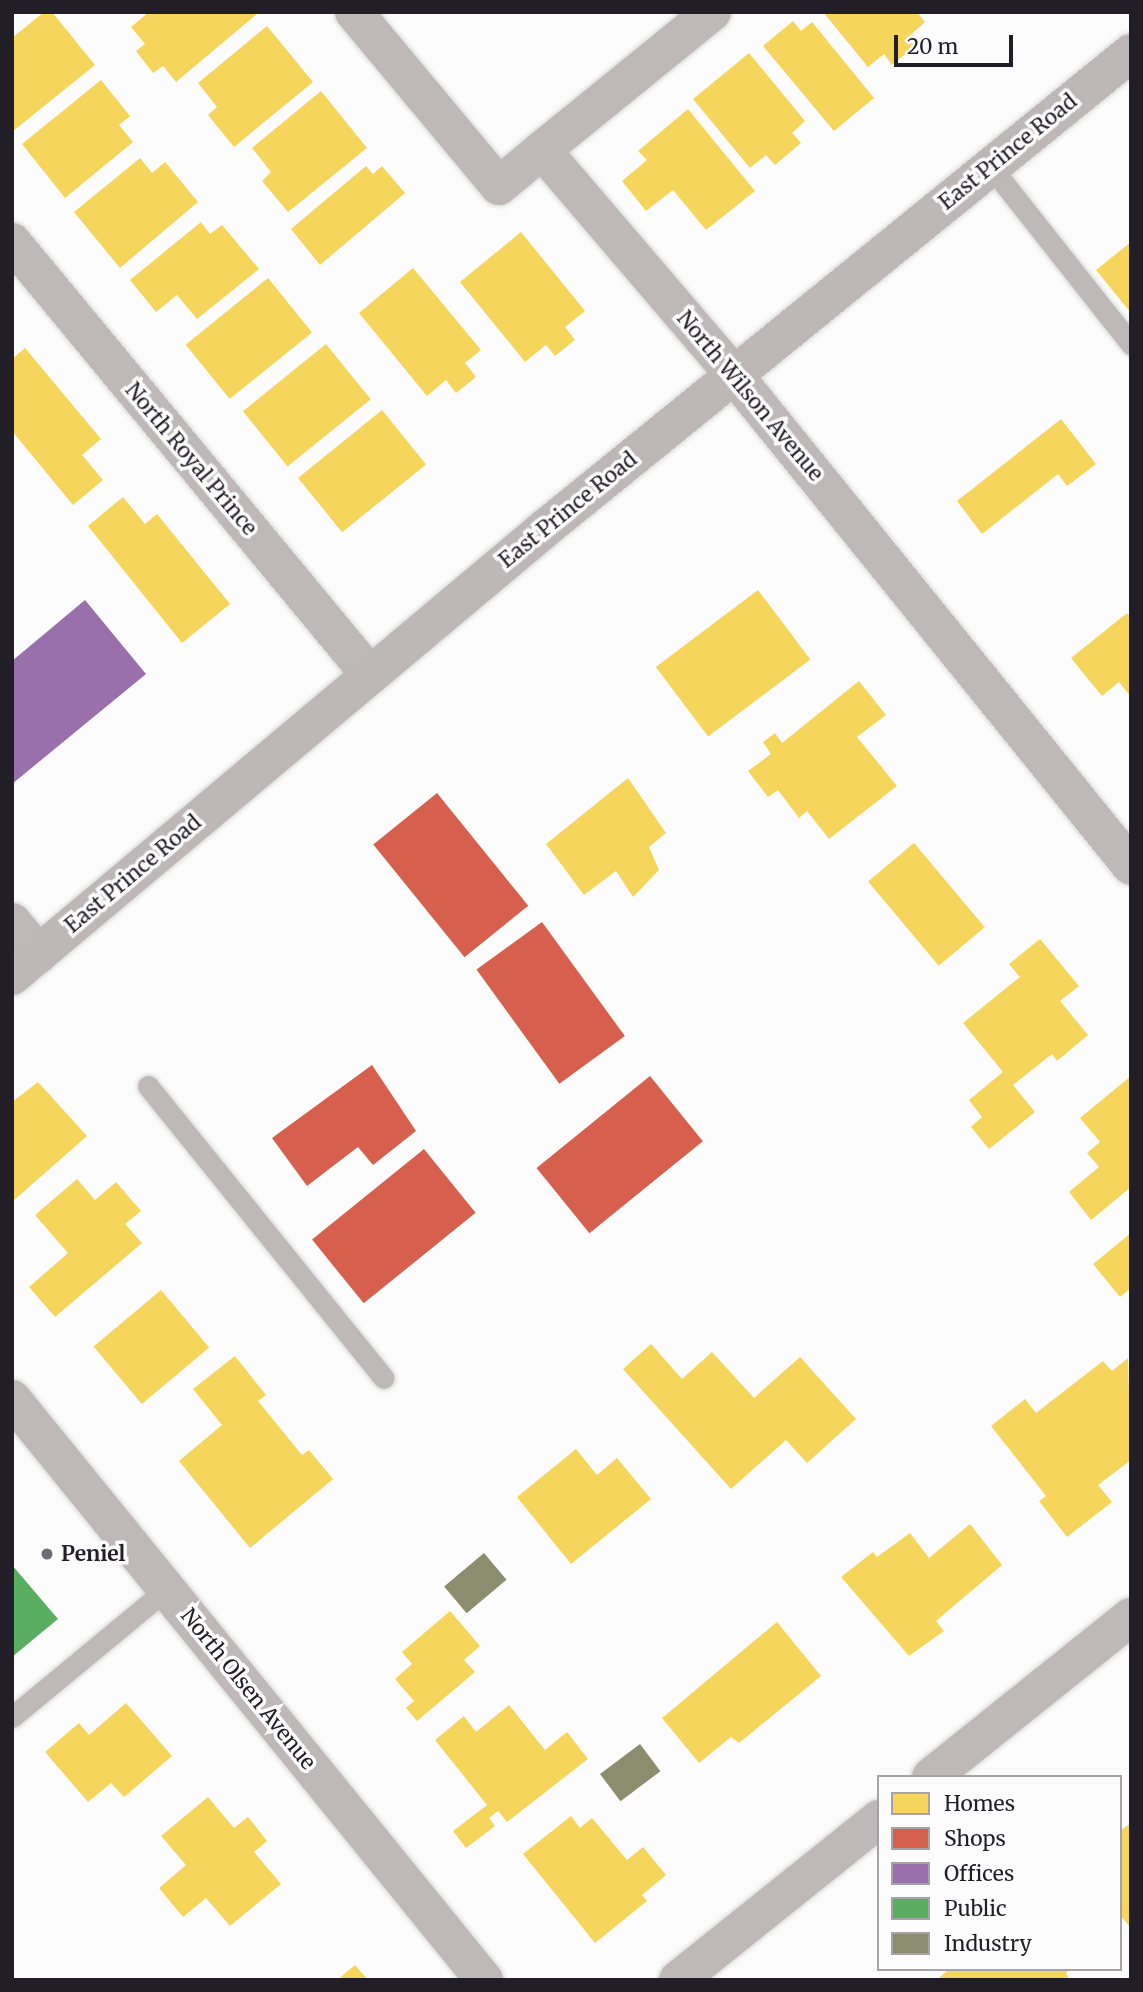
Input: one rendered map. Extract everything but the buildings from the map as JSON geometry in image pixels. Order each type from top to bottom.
[{"type":"main road","name":"East Prince Road","points":[[25,965],[370,675],[1131,53]]},
{"type":"street","points":[[354,12],[499,186],[712,12]]},
{"type":"street","name":"North Wilson Avenue","points":[[542,150],[734,375],[1131,866]]},
{"type":"street","name":"North Royal Prince","points":[[12,242],[370,675]]},
{"type":"street","points":[[12,922],[25,965]]},
{"type":"street","name":"North Olsen Avenue","points":[[12,1399],[484,1980]]},
{"type":"street","points":[[934,1775],[1131,1617]]},
{"type":"street","points":[[678,1980],[877,1821]]},
{"type":"lane","points":[[991,167],[1131,344]]},
{"type":"lane","points":[[148,1086],[384,1378]]},
{"type":"lane","points":[[12,1717],[167,1589]]},
{"type":"place","name":"Peniel","points":[[47,1554]]}]
